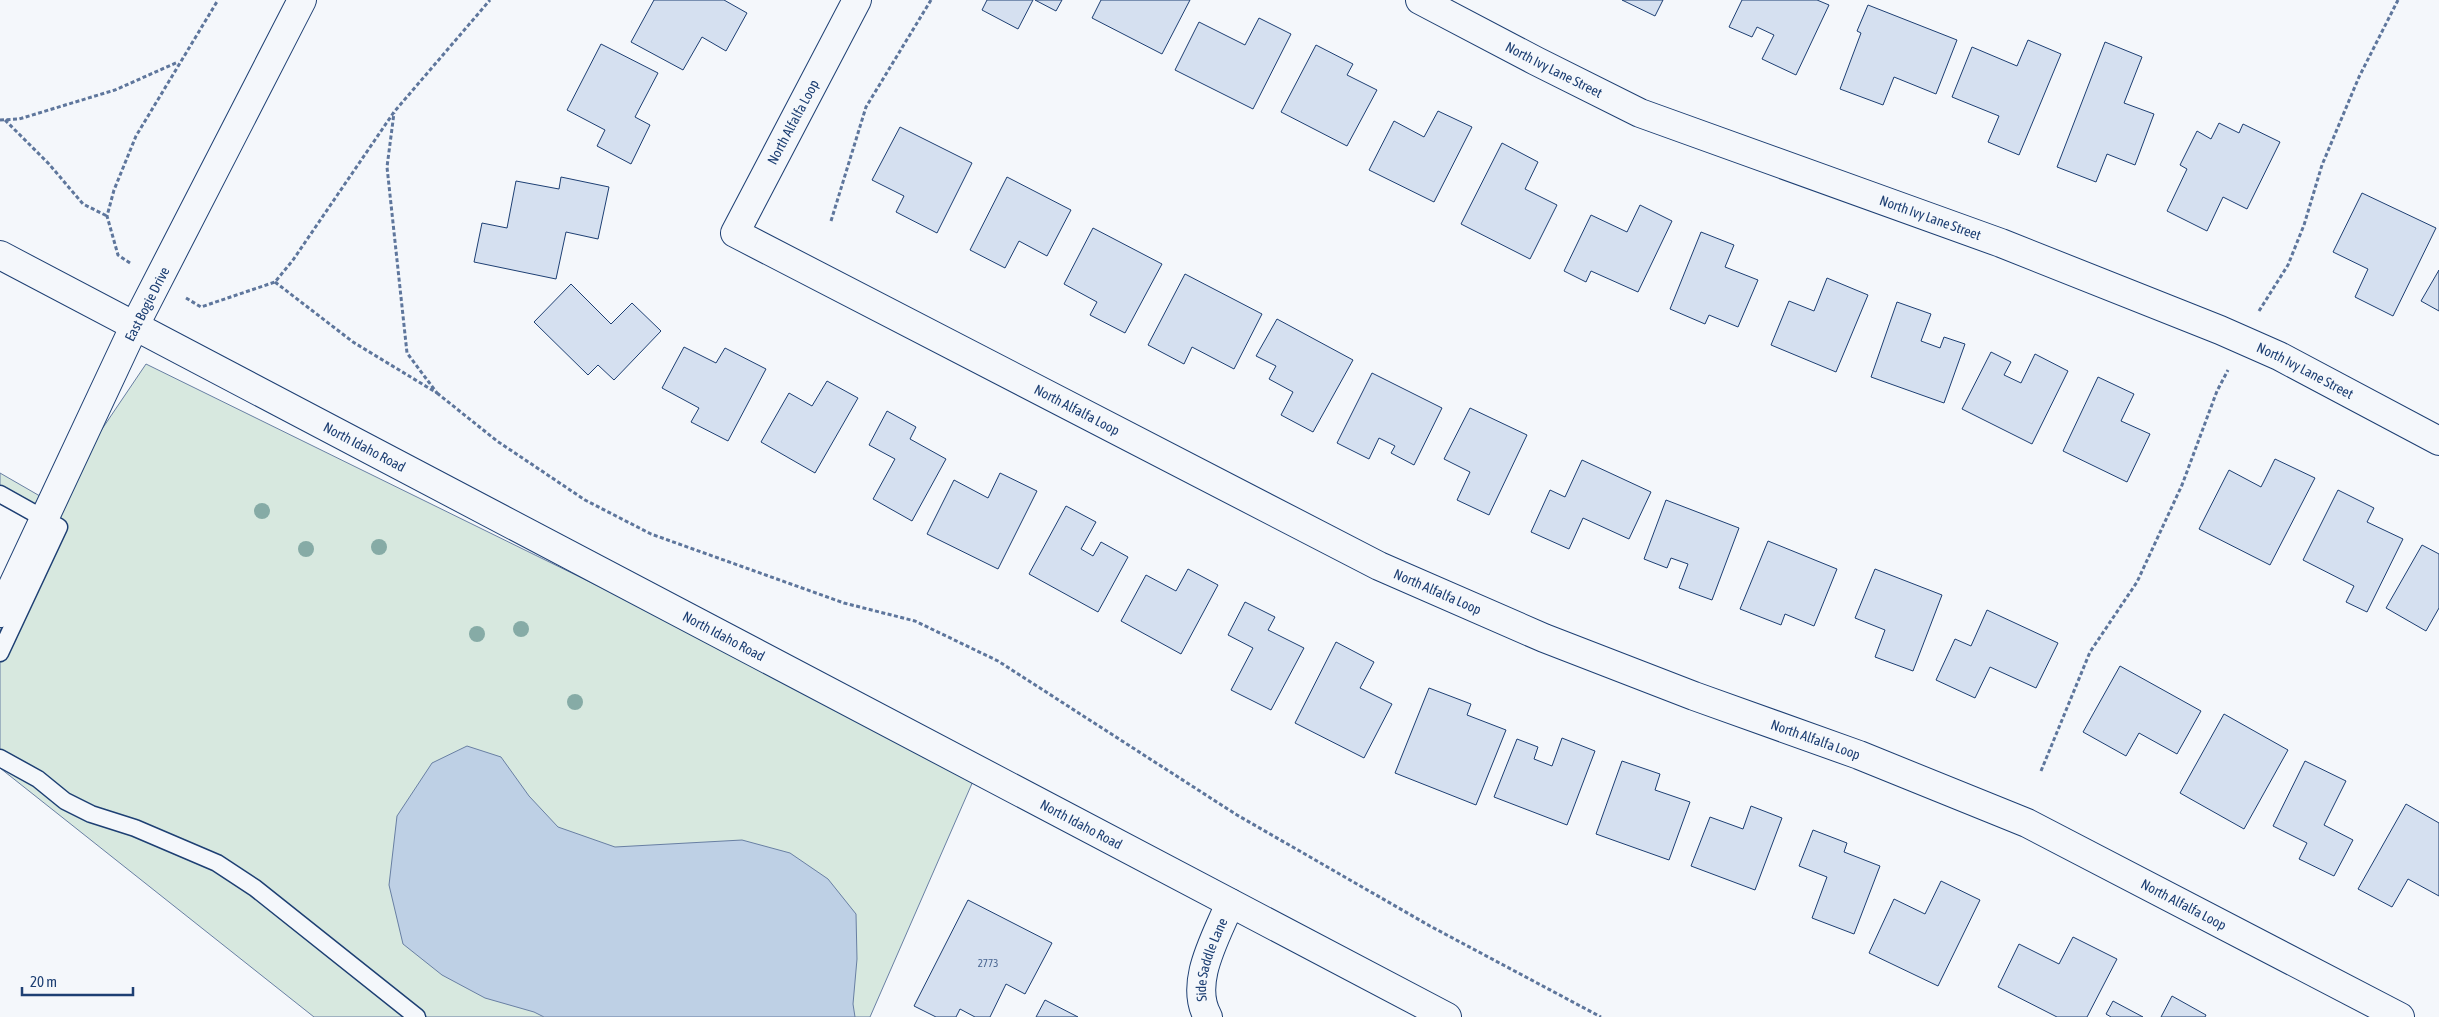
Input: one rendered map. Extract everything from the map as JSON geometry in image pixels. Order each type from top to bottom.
[{"type":"street","name":"East Bogie Drive","points":[[0,613],[134,326],[302,0]]},
{"type":"street","name":"North Alfalfa Loop","points":[[857,0],[735,233],[1379,566],[1544,638],[1694,696],[1859,754],[2027,823],[2400,1017]]},
{"type":"street","name":"North Ivy Lane Street","points":[[1420,0],[1640,113],[1991,240],[2220,330],[2279,356],[2439,441]]},
{"type":"street","name":"North Idaho Road","points":[[0,256],[1447,1017]]},
{"type":"street","name":"Side Saddle Lane","points":[[1208,1017],[1201,1005],[1202,975],[1230,903]]},
{"type":"lane","points":[[0,494],[59,527],[0,653]]},
{"type":"lane","points":[[0,758],[38,779],[65,801],[91,814],[135,828],[217,863],[255,888],[417,1017]]},
{"type":"path","points":[[118,255],[107,216],[114,190],[136,136],[218,0]]},
{"type":"path","points":[[201,307],[275,282],[293,260],[394,112],[490,0]]},
{"type":"path","points":[[831,222],[866,107],[931,0]]},
{"type":"path","points":[[2266,299],[2288,265],[2304,225],[2322,165],[2359,77],[2398,0]]},
{"type":"path","points":[[0,120],[19,119],[115,90],[179,62]]},
{"type":"path","points":[[394,112],[387,168],[406,353],[437,393]]},
{"type":"path","points":[[5,120],[49,164],[83,204],[107,216]]},
{"type":"path","points":[[275,282],[353,342],[437,393],[497,441],[585,500],[651,534],[844,603],[915,621],[998,661],[1236,815],[1430,926],[1601,1017]]},
{"type":"path","points":[[2041,771],[2090,652],[2137,582],[2182,485],[2217,391]]},
{"type":"shaded area","points":[[146,364],[977,772],[870,1017],[314,1017],[0,768],[0,613],[40,527],[0,501],[0,473],[52,503]]},
{"type":"water","points":[[467,746],[501,757],[529,796],[558,827],[615,847],[742,840],[790,853],[828,879],[856,914],[857,959],[853,1004],[855,1017],[544,1017],[534,1012],[485,998],[442,975],[403,944],[389,885],[397,816],[432,763]]},
{"type":"building","points":[[654,0],[724,0],[747,13],[726,51],[702,37],[683,70],[631,42]]},
{"type":"building","points":[[987,0],[1033,0],[1018,29],[982,10]]},
{"type":"building","points":[[1035,0],[1062,0],[1056,11]]},
{"type":"building","points":[[1101,0],[1190,0],[1162,54],[1092,18]]},
{"type":"building","points":[[1622,0],[1663,0],[1655,16]]},
{"type":"building","points":[[1742,0],[1817,0],[1829,5],[1796,75],[1762,59],[1774,35],[1757,27],[1752,37],[1729,27]]},
{"type":"building","points":[[1868,5],[1957,40],[1936,94],[1894,77],[1883,105],[1840,89],[1861,33],[1857,31]]},
{"type":"building","points":[[1259,18],[1291,34],[1253,109],[1175,70],[1199,22],[1245,45]]},
{"type":"building","points":[[2028,40],[2061,54],[2019,155],[1988,142],[1999,116],[1952,97],[1972,47],[2017,66]]},
{"type":"building","points":[[2105,42],[2142,57],[2124,103],[2154,114],[2135,165],[2107,154],[2096,182],[2057,167]]},
{"type":"building","points":[[601,44],[658,73],[635,117],[650,125],[631,164],[597,146],[605,130],[567,110]]},
{"type":"building","points":[[1316,45],[1353,64],[1347,75],[1377,90],[1347,146],[1281,112]]},
{"type":"building","points":[[1438,111],[1472,127],[1434,202],[1369,170],[1394,121],[1424,137]]},
{"type":"building","points":[[2219,123],[2239,133],[2243,124],[2280,142],[2247,209],[2223,197],[2207,231],[2167,211],[2187,169],[2180,165],[2197,131],[2211,139]]},
{"type":"building","points":[[900,127],[972,163],[937,233],[896,212],[904,196],[872,180]]},
{"type":"building","points":[[1502,143],[1538,162],[1525,189],[1557,205],[1530,259],[1461,224]]},
{"type":"building","points":[[561,177],[609,187],[598,239],[566,232],[556,279],[474,262],[482,223],[507,228],[516,181],[559,189]]},
{"type":"building","points":[[1007,177],[1071,210],[1047,256],[1019,241],[1005,268],[970,250]]},
{"type":"building","points":[[2362,193],[2436,228],[2393,316],[2355,297],[2368,269],[2333,252]]},
{"type":"building","points":[[1640,205],[1672,221],[1638,292],[1591,271],[1586,282],[1564,271],[1591,215],[1627,232]]},
{"type":"building","points":[[1093,228],[1162,264],[1125,333],[1090,315],[1097,302],[1064,284]]},
{"type":"building","points":[[1701,232],[1734,245],[1725,267],[1758,280],[1738,327],[1709,315],[1705,324],[1670,309]]},
{"type":"building","points":[[2439,270],[2439,311],[2421,301]]},
{"type":"building","points":[[1185,274],[1262,314],[1234,369],[1192,347],[1184,364],[1148,345]]},
{"type":"building","points":[[1827,278],[1868,295],[1836,372],[1771,345],[1789,301],[1814,311]]},
{"type":"building","points":[[571,284],[611,324],[632,303],[661,331],[614,380],[598,365],[588,375],[534,322]]},
{"type":"building","points":[[1897,302],[1931,314],[1921,341],[1940,348],[1944,337],[1965,344],[1944,403],[1871,377]]},
{"type":"building","points":[[1277,319],[1353,360],[1313,432],[1281,415],[1293,392],[1269,379],[1276,366],[1256,356]]},
{"type":"building","points":[[684,347],[716,363],[725,348],[766,369],[728,441],[691,422],[699,408],[662,388]]},
{"type":"building","points":[[1991,352],[2011,362],[2004,375],[2021,383],[2035,354],[2068,371],[2032,444],[1962,409]]},
{"type":"building","points":[[1372,373],[1442,408],[1414,465],[1391,453],[1395,446],[1379,438],[1369,459],[1337,443]]},
{"type":"building","points":[[2098,377],[2134,394],[2121,421],[2150,434],[2127,482],[2063,451]]},
{"type":"building","points":[[827,381],[858,398],[815,473],[761,442],[789,393],[812,406]]},
{"type":"building","points":[[1470,408],[1527,435],[1489,515],[1457,500],[1470,472],[1444,459]]},
{"type":"building","points":[[887,411],[916,427],[910,439],[946,459],[912,521],[873,499],[895,459],[869,445]]},
{"type":"building","points":[[2275,459],[2315,478],[2270,565],[2199,529],[2229,470],[2261,487]]},
{"type":"building","points":[[1582,460],[1651,492],[1629,539],[1583,518],[1569,549],[1531,532],[1550,490],[1565,497]]},
{"type":"building","points":[[1000,473],[1037,491],[998,569],[927,534],[954,480],[988,498]]},
{"type":"building","points":[[2338,490],[2374,508],[2367,522],[2403,539],[2367,612],[2346,602],[2354,586],[2303,560]]},
{"type":"building","points":[[1666,500],[1739,528],[1712,600],[1679,588],[1688,564],[1671,558],[1667,568],[1644,559]]},
{"type":"building","points":[[1066,506],[1096,522],[1081,549],[1093,556],[1101,542],[1128,557],[1098,612],[1029,574]]},
{"type":"building","points":[[1768,541],[1837,569],[1814,626],[1785,614],[1781,625],[1740,609]]},
{"type":"building","points":[[2422,545],[2439,554],[2439,608],[2426,631],[2386,608]]},
{"type":"building","points":[[1188,569],[1218,585],[1181,654],[1121,621],[1146,575],[1176,591]]},
{"type":"building","points":[[1875,569],[1942,595],[1913,671],[1875,657],[1885,630],[1855,618]]},
{"type":"building","points":[[1245,602],[1275,617],[1268,630],[1304,648],[1271,710],[1231,690],[1253,648],[1228,635]]},
{"type":"building","points":[[1987,610],[2058,643],[2036,688],[1990,667],[1975,698],[1936,680],[1955,639],[1971,646]]},
{"type":"building","points":[[1336,642],[1374,662],[1360,688],[1392,704],[1364,758],[1295,723]]},
{"type":"building","points":[[2120,666],[2201,711],[2177,754],[2139,733],[2126,756],[2083,732]]},
{"type":"building","points":[[1429,688],[1471,704],[1467,715],[1506,730],[1476,805],[1395,773]]},
{"type":"building","points":[[2224,714],[2288,750],[2244,829],[2180,793]]},
{"type":"building","points":[[1562,738],[1595,751],[1567,825],[1494,797],[1517,739],[1538,747],[1534,759],[1552,766]]},
{"type":"building","points":[[1622,761],[1660,774],[1655,790],[1690,802],[1669,860],[1596,834]]},
{"type":"building","points":[[2305,761],[2346,781],[2324,825],[2353,840],[2334,876],[2299,859],[2307,843],[2273,826]]},
{"type":"building","points":[[2406,804],[2439,823],[2439,896],[2408,879],[2392,907],[2358,889]]},
{"type":"building","points":[[1751,806],[1782,818],[1755,890],[1691,866],[1710,817],[1743,829]]},
{"type":"building","points":[[1813,830],[1847,843],[1844,852],[1880,866],[1854,934],[1812,918],[1827,877],[1799,866]]},
{"type":"building","points":[[1941,881],[1980,900],[1938,986],[1869,953],[1894,899],[1925,914]]},
{"type":"building","points":[[968,900],[1052,943],[1025,994],[1006,984],[990,1017],[975,1017],[960,1009],[956,1017],[936,1017],[914,1006]]},
{"type":"building","points":[[2073,937],[2117,959],[2087,1017],[2057,1017],[1998,987],[2019,944],[2059,964]]},
{"type":"building","points":[[2172,996],[2206,1015],[2205,1017],[2161,1017]]},
{"type":"building","points":[[1045,1000],[1078,1017],[1036,1017]]},
{"type":"building","points":[[2113,1001],[2143,1017],[2111,1017],[2106,1014]]}]
